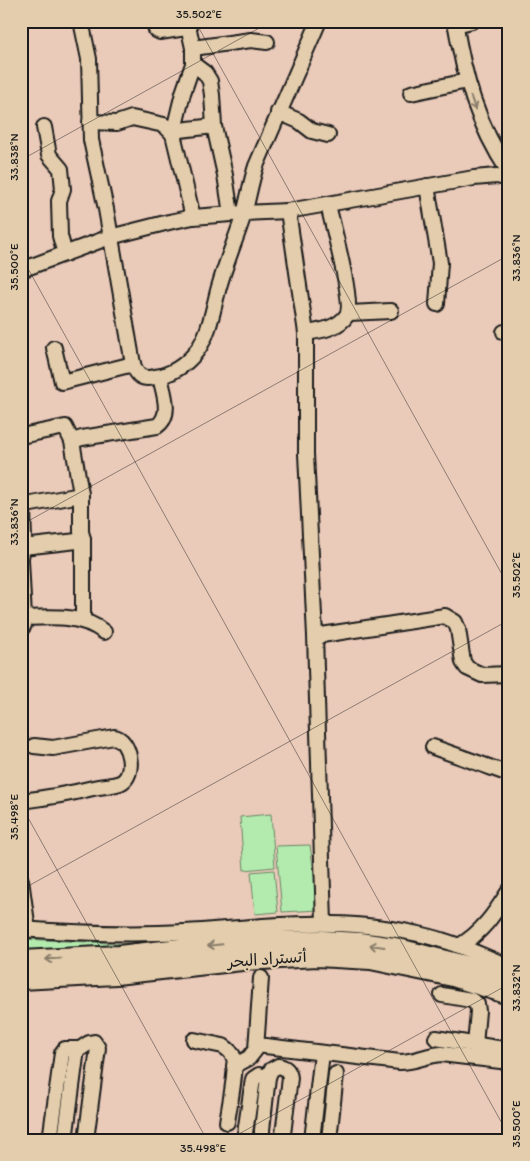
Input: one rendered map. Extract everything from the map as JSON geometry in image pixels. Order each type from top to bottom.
[{"type":"highway","name":"أتستراد البحر","points":[[21,961],[119,956],[244,942],[322,941],[359,943],[394,948],[509,979]]},
{"type":"highway","name":"أتستراد البحر","points":[[21,979],[116,974],[242,960],[317,956],[371,959],[453,976],[509,994]]},
{"type":"street","points":[[82,21],[89,59],[90,122],[95,164],[106,209],[133,364],[140,376],[146,379],[169,374],[186,363],[197,351],[206,335],[237,213],[249,188],[278,112],[319,21]]},
{"type":"street","points":[[154,21],[156,30],[160,32],[186,28],[189,30],[193,48],[193,64],[177,113],[173,134],[193,218]]},
{"type":"street","points":[[472,21],[455,23],[467,81],[474,105],[487,136],[509,172]]},
{"type":"street","points":[[193,48],[251,40],[267,42]]},
{"type":"street","points":[[193,64],[210,81],[214,126],[225,175],[237,213]]},
{"type":"street","points":[[411,93],[467,81]]},
{"type":"street","points":[[278,112],[299,121],[312,131],[328,135]]},
{"type":"street","points":[[90,122],[117,123],[132,118],[164,125],[173,134]]},
{"type":"street","points":[[173,134],[180,130],[214,126]]},
{"type":"street","points":[[44,128],[49,155],[61,169],[63,189],[59,201],[60,236],[65,254]]},
{"type":"street","points":[[21,270],[110,237],[193,218],[237,213],[288,211],[486,177],[497,176],[509,179]]},
{"type":"street","points":[[426,186],[440,263],[437,304]]},
{"type":"street","points":[[306,333],[327,330],[340,322],[348,313],[349,305],[345,281],[328,205]]},
{"type":"street","points":[[288,211],[306,333],[306,454],[315,636],[324,923]]},
{"type":"street","points":[[348,313],[391,311]]},
{"type":"street","points":[[54,348],[62,382],[133,364]]},
{"type":"street","points":[[72,441],[157,426],[162,422],[166,413],[160,377]]},
{"type":"street","points":[[21,436],[65,427],[72,441],[81,495],[83,621]]},
{"type":"street","points":[[81,495],[26,505],[23,511],[23,623],[62,617],[83,621],[97,626],[104,632]]},
{"type":"street","points":[[22,553],[83,539]]},
{"type":"street","points":[[315,636],[445,616],[454,622],[458,629],[462,662],[467,668],[482,674],[509,674]]},
{"type":"street","points":[[21,801],[69,795],[115,784],[125,780],[129,775],[130,766],[127,752],[120,738],[114,736],[53,748],[34,746]]},
{"type":"street","points":[[433,747],[509,774]]},
{"type":"street","points":[[21,880],[25,929],[117,933],[184,932],[235,927],[324,923],[368,926],[410,932],[459,946],[509,966]]},
{"type":"street","points":[[459,946],[472,939],[481,930],[509,891]]},
{"type":"street","points":[[234,1066],[252,1055],[257,1045],[262,978]]},
{"type":"street","points":[[442,995],[470,1000],[477,1004],[475,1045]]},
{"type":"street","points":[[436,1038],[509,1050]]},
{"type":"street","points":[[194,1040],[228,1048],[233,1056],[234,1066],[227,1122]]},
{"type":"street","points":[[50,1140],[62,1052],[68,1048],[77,1049],[94,1042],[98,1048],[86,1140]]},
{"type":"street","points":[[257,1045],[400,1062],[441,1054],[509,1062]]},
{"type":"street","points":[[65,1140],[77,1049]]},
{"type":"street","points":[[312,1140],[322,1053]]},
{"type":"street","points":[[265,1140],[262,1130],[268,1077],[271,1070],[278,1066],[285,1068],[289,1074],[283,1134],[280,1140]]},
{"type":"street","points":[[329,1140],[336,1074]]},
{"type":"street","points":[[244,1140],[253,1079],[259,1075],[268,1077]]},
{"type":"green space","points":[[271,814],[275,867],[244,870],[240,817]]},
{"type":"green space","points":[[310,845],[319,910],[282,912],[276,846]]},
{"type":"green space","points":[[274,870],[278,912],[255,914],[251,872]]},
{"type":"green space","points":[[21,939],[154,945],[21,954]]}]
